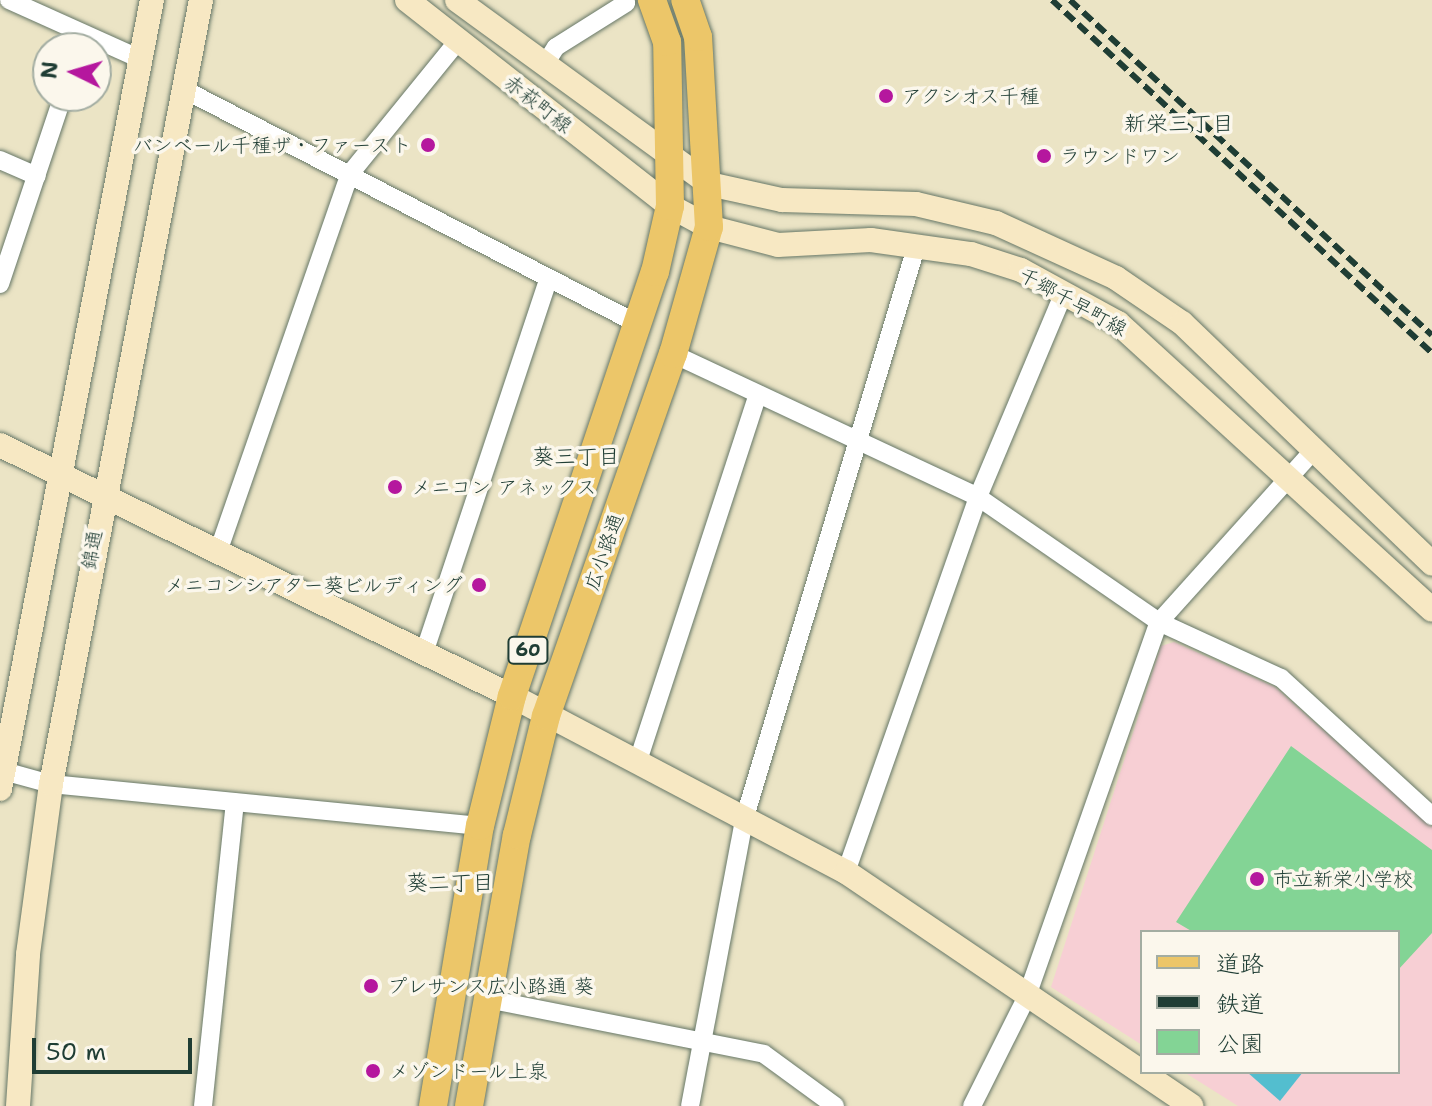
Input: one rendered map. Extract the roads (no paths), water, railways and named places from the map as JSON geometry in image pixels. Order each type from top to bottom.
[{"type":"main road","name":"広小路通","points":[[469,1106],[487,999],[546,716],[673,354],[709,227],[709,184],[698,37],[685,0]]},
{"type":"main road","name":"広小路通","points":[[433,1106],[480,826],[512,696],[638,324],[670,206],[667,42],[639,1]]},
{"type":"street","points":[[9,0],[64,32]]},
{"type":"street","points":[[152,0],[58,471],[1,777],[480,826]]},
{"type":"street","name":"錦通","points":[[18,1106],[28,954],[51,784],[102,497],[201,0]]},
{"type":"street","name":"赤萩町線","points":[[407,0],[670,206],[709,227]]},
{"type":"street","name":"赤萩町線","points":[[457,0],[709,184]]},
{"type":"street","points":[[544,66],[556,47],[639,1]]},
{"type":"street","points":[[218,552],[349,175],[457,42]]},
{"type":"street","points":[[112,51],[140,59]]},
{"type":"street","points":[[183,89],[638,324]]},
{"type":"street","points":[[0,284],[58,112]]},
{"type":"street","points":[[0,160],[37,176]]},
{"type":"street","name":"千郷千早町線","points":[[709,184],[782,200],[916,204],[1062,248],[1182,323],[1432,564]]},
{"type":"street","name":"千郷千早町線","points":[[709,227],[778,245],[917,244],[981,257],[1064,292],[1169,363],[1432,610]]},
{"type":"street","points":[[690,1106],[744,820],[917,244]]},
{"type":"street","points":[[424,653],[549,278]]},
{"type":"street","points":[[846,872],[978,497],[1064,292]]},
{"type":"street","points":[[673,354],[978,497],[1159,622],[1281,678],[1431,814]]},
{"type":"street","points":[[637,764],[758,394]]},
{"type":"street","points":[[0,445],[512,696],[846,872],[1140,1072]]},
{"type":"street","points":[[972,1106],[1027,996],[1159,622],[1313,451]]},
{"type":"street","points":[[203,1106],[235,803]]},
{"type":"street","points":[[487,999],[703,1039],[764,1054],[835,1106]]},
{"type":"street","points":[[1143,1074],[1190,1106]]},
{"type":"water","points":[[1249,1074],[1301,1074],[1280,1101]]},
{"type":"railway","points":[[1052,0],[1432,353]]},
{"type":"railway","points":[[1070,0],[1432,335]]},
{"type":"place","name":"アクシオス千種","points":[[886,96]]},
{"type":"place","name":"バンベール千種ザ・ファースト","points":[[428,145]]},
{"type":"place","name":"ラウンドワン","points":[[1044,156]]},
{"type":"place","name":"メニコン アネックス","points":[[395,487]]},
{"type":"place","name":"メニコンシアター葵ビルディング","points":[[479,585]]},
{"type":"place","name":"市立新栄小学校","points":[[1257,879]]},
{"type":"place","name":"プレサンス広小路通 葵","points":[[371,986]]},
{"type":"place","name":"メゾンドール上泉","points":[[373,1071]]},
{"type":"district","name":"新栄三丁目","points":[[1179,124]]},
{"type":"district","name":"葵三丁目","points":[[576,457]]},
{"type":"district","name":"葵二丁目","points":[[450,883]]}]
